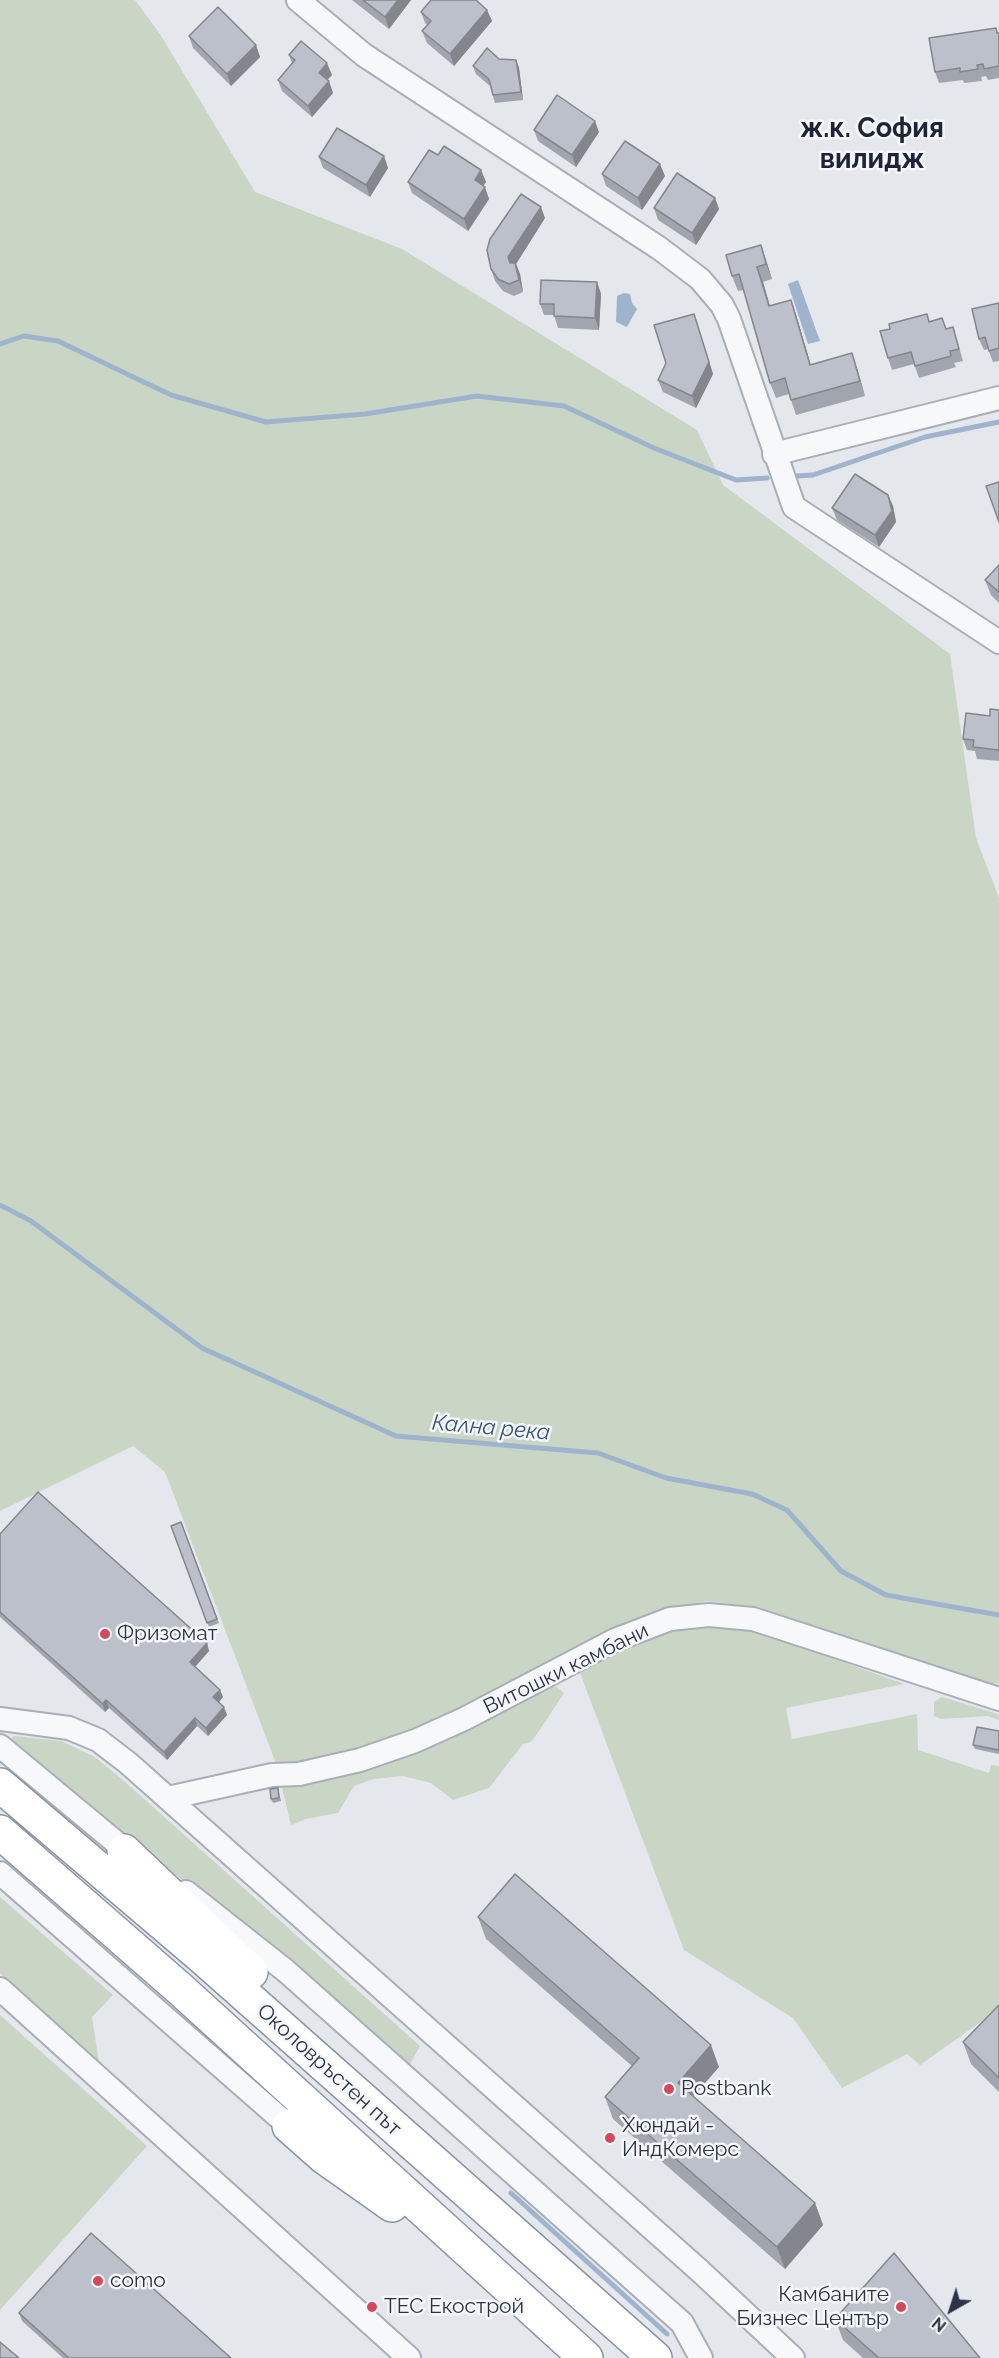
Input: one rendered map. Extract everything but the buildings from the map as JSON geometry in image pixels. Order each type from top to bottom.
[{"type":"highway","name":"Околовръстен път","points":[[0,1785],[185,1942],[655,2358]]},
{"type":"highway","name":"Околовръстен път","points":[[0,1832],[179,1988],[586,2358]]},
{"type":"highway","points":[[124,1851],[273,1994],[412,2145]]},
{"type":"highway","points":[[289,2126],[324,2157],[506,2284]]},
{"type":"street","points":[[298,0],[364,55],[659,248],[700,279],[722,305],[729,320],[794,507],[999,642]]},
{"type":"street","points":[[774,454],[999,398]]},
{"type":"street","name":"Витошки камбани","points":[[168,1798],[272,1775],[299,1774],[360,1760],[415,1741],[464,1719],[615,1640],[670,1619],[709,1615],[753,1619],[999,1700]]},
{"type":"street","points":[[0,1719],[69,1728],[98,1740],[168,1798],[585,2168],[793,2358]]},
{"type":"street","points":[[0,1746],[124,1851],[190,1894],[286,1971],[682,2323],[702,2358]]},
{"type":"street","points":[[0,1873],[289,2126]]},
{"type":"street","points":[[0,1989],[409,2358]]},
{"type":"green space","points":[[0,0],[135,0],[160,34],[255,192],[402,249],[697,430],[723,485],[950,654],[976,838],[999,898],[999,1683],[989,1684],[758,1607],[707,1601],[668,1610],[466,1713],[358,1753],[277,1766],[165,1472],[133,1446],[0,1511]]},
{"type":"green space","points":[[709,1625],[758,1631],[904,1684],[786,1708],[792,1739],[917,1714],[918,1750],[989,1773],[991,1765],[999,1766],[999,2009],[920,2065],[907,2054],[842,2088],[793,2018],[684,1950],[579,1670],[671,1631]]},
{"type":"green space","points":[[546,1686],[557,1687],[564,1693],[535,1737],[529,1743],[523,1744],[489,1788],[453,1800],[431,1783],[403,1776],[374,1779],[354,1786],[338,1813],[306,1819],[291,1825],[282,1788],[317,1779]]},
{"type":"green space","points":[[942,1697],[998,1714],[999,1720],[988,1716],[941,1719],[934,1716],[934,1702]]},
{"type":"green space","points":[[14,1736],[61,1741],[95,1757],[123,1780],[420,2046],[409,2066],[265,1938],[164,1867],[10,1739]]},
{"type":"green space","points":[[0,1897],[113,1995],[92,2017],[99,2063],[0,1973]]},
{"type":"green space","points":[[0,2015],[147,2146],[0,2310]]},
{"type":"water","points":[[798,280],[820,341],[808,344],[788,284]]},
{"type":"water","points":[[624,293],[630,294],[632,303],[637,309],[627,327],[616,322],[617,296]]},
{"type":"waterway","points":[[0,344],[24,336],[58,341],[171,395],[266,422],[365,414],[477,396],[564,406],[654,448],[736,480],[767,478]]},
{"type":"waterway","points":[[797,476],[813,475],[925,437],[999,422]]},
{"type":"waterway","name":"Кална река","points":[[0,1205],[31,1221],[202,1348],[396,1436],[598,1453],[666,1478],[752,1494],[787,1510],[841,1571],[886,1595],[999,1615]]},
{"type":"waterway","points":[[511,2193],[667,2334]]},
{"type":"place","name":"Фризомат","points":[[105,1634]]},
{"type":"place","name":"Postbank","points":[[669,2089]]},
{"type":"place","name":"Хюндай - ИндКомерс","points":[[610,2138]]},
{"type":"place","name":"como","points":[[98,2281]]},
{"type":"place","name":"ТЕС Екострой","points":[[372,2307]]},
{"type":"place","name":"Камбаните Бизнес Център","points":[[901,2307]]},
{"type":"district","name":"ж.к. София вилидж","points":[[872,144]]}]
